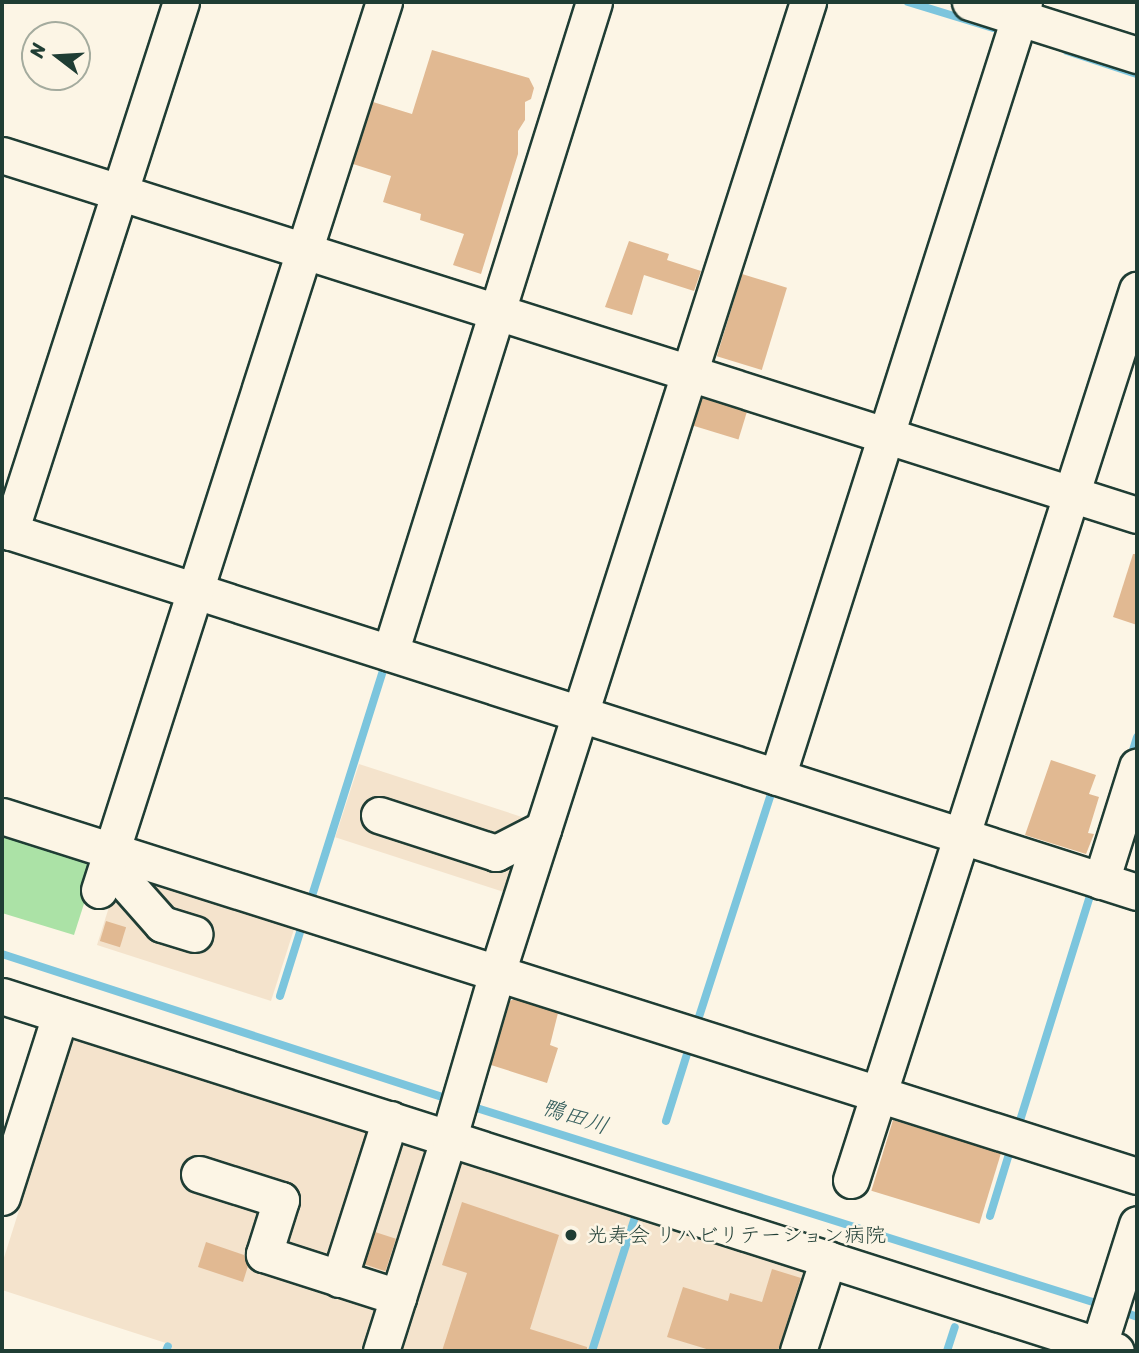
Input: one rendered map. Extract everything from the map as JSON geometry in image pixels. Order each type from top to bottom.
[{"type":"street","points":[[181,2],[6,530],[1137,892]]},
{"type":"street","points":[[106,868],[384,2]]},
{"type":"street","points":[[390,653],[594,2]]},
{"type":"street","points":[[381,1351],[451,1131],[497,974],[808,2]]},
{"type":"street","points":[[970,2],[1021,10],[1137,55]]},
{"type":"street","points":[[777,777],[1021,10]]},
{"type":"street","points":[[2,155],[1137,515]]},
{"type":"street","points":[[851,1180],[1137,290]]},
{"type":"street","points":[[1101,881],[1137,767]]},
{"type":"street","points":[[2,816],[106,868],[497,974],[1137,1177]]},
{"type":"street","points":[[379,816],[496,853],[543,830]]},
{"type":"street","points":[[106,868],[162,924],[195,934]]},
{"type":"street","points":[[2,996],[390,1119],[451,1131],[828,1259],[1103,1345],[1118,1283],[1137,1224]]},
{"type":"street","points":[[2,1197],[60,1014]]},
{"type":"street","points":[[339,1279],[390,1119]]},
{"type":"street","points":[[199,1174],[281,1200],[264,1254],[398,1297]]},
{"type":"street","points":[[798,1351],[828,1259]]},
{"type":"shaded area","points":[[359,764],[539,822],[515,896],[335,837]]},
{"type":"shaded area","points":[[130,870],[296,923],[271,1001],[97,945],[115,888]]},
{"type":"shaded area","points":[[76,1030],[422,1141],[428,1153],[368,1351],[171,1351],[172,1345],[2,1290],[2,1264]]},
{"type":"shaded area","name":"光寿会 リハビリテーション病院","points":[[458,1154],[815,1268],[788,1351],[395,1351]]},
{"type":"green space","points":[[2,827],[97,863],[74,935],[2,913]]},
{"type":"building","points":[[432,50],[529,78],[534,88],[531,99],[525,102],[525,120],[518,131],[518,154],[481,274],[453,265],[464,234],[420,220],[421,214],[383,202],[391,176],[353,164],[373,102],[412,114]]},
{"type":"building","points":[[629,241],[669,254],[667,260],[701,271],[694,291],[644,275],[632,315],[605,307]]},
{"type":"building","points":[[742,274],[787,288],[762,370],[717,356]]},
{"type":"building","points":[[702,398],[747,412],[738,439],[694,426]]},
{"type":"building","points":[[1133,554],[1137,554],[1137,625],[1113,617]]},
{"type":"building","points":[[1051,760],[1096,775],[1089,794],[1099,797],[1088,833],[1094,834],[1086,854],[1025,835]]},
{"type":"building","points":[[106,921],[126,927],[120,947],[100,941]]},
{"type":"building","points":[[514,999],[558,1013],[550,1045],[558,1048],[547,1083],[491,1065],[510,1001]]},
{"type":"building","points":[[893,1120],[1001,1153],[979,1224],[871,1191]]},
{"type":"building","points":[[462,1202],[559,1235],[530,1329],[587,1347],[587,1351],[442,1351],[467,1273],[442,1265]]},
{"type":"building","points":[[375,1232],[396,1239],[385,1271],[364,1264]]},
{"type":"building","points":[[206,1242],[244,1255],[248,1266],[243,1282],[198,1267]]},
{"type":"building","points":[[772,1269],[801,1278],[778,1351],[713,1351],[667,1337],[683,1287],[728,1301],[730,1293],[762,1302]]},
{"type":"waterway","points":[[908,2],[993,28]]},
{"type":"waterway","points":[[1067,51],[1137,74]]},
{"type":"waterway","points":[[311,899],[384,667]]},
{"type":"waterway","points":[[1130,760],[1137,737]]},
{"type":"waterway","points":[[697,1023],[772,791]]},
{"type":"waterway","points":[[1018,1127],[1092,889]]},
{"type":"waterway","points":[[280,996],[301,929]]},
{"type":"waterway","name":"鴨田川","points":[[2,954],[452,1100]]},
{"type":"waterway","points":[[666,1121],[688,1051]]},
{"type":"waterway","name":"鴨田川","points":[[467,1105],[1102,1305]]},
{"type":"waterway","points":[[990,1216],[1009,1154]]},
{"type":"waterway","points":[[592,1351],[634,1220]]},
{"type":"waterway","name":"鴨田川","points":[[1118,1310],[1137,1317]]},
{"type":"waterway","points":[[947,1351],[955,1327]]},
{"type":"waterway","points":[[166,1351],[168,1346]]},
{"type":"place","name":"光寿会 リハビリテーション病院","points":[[571,1235]]}]
